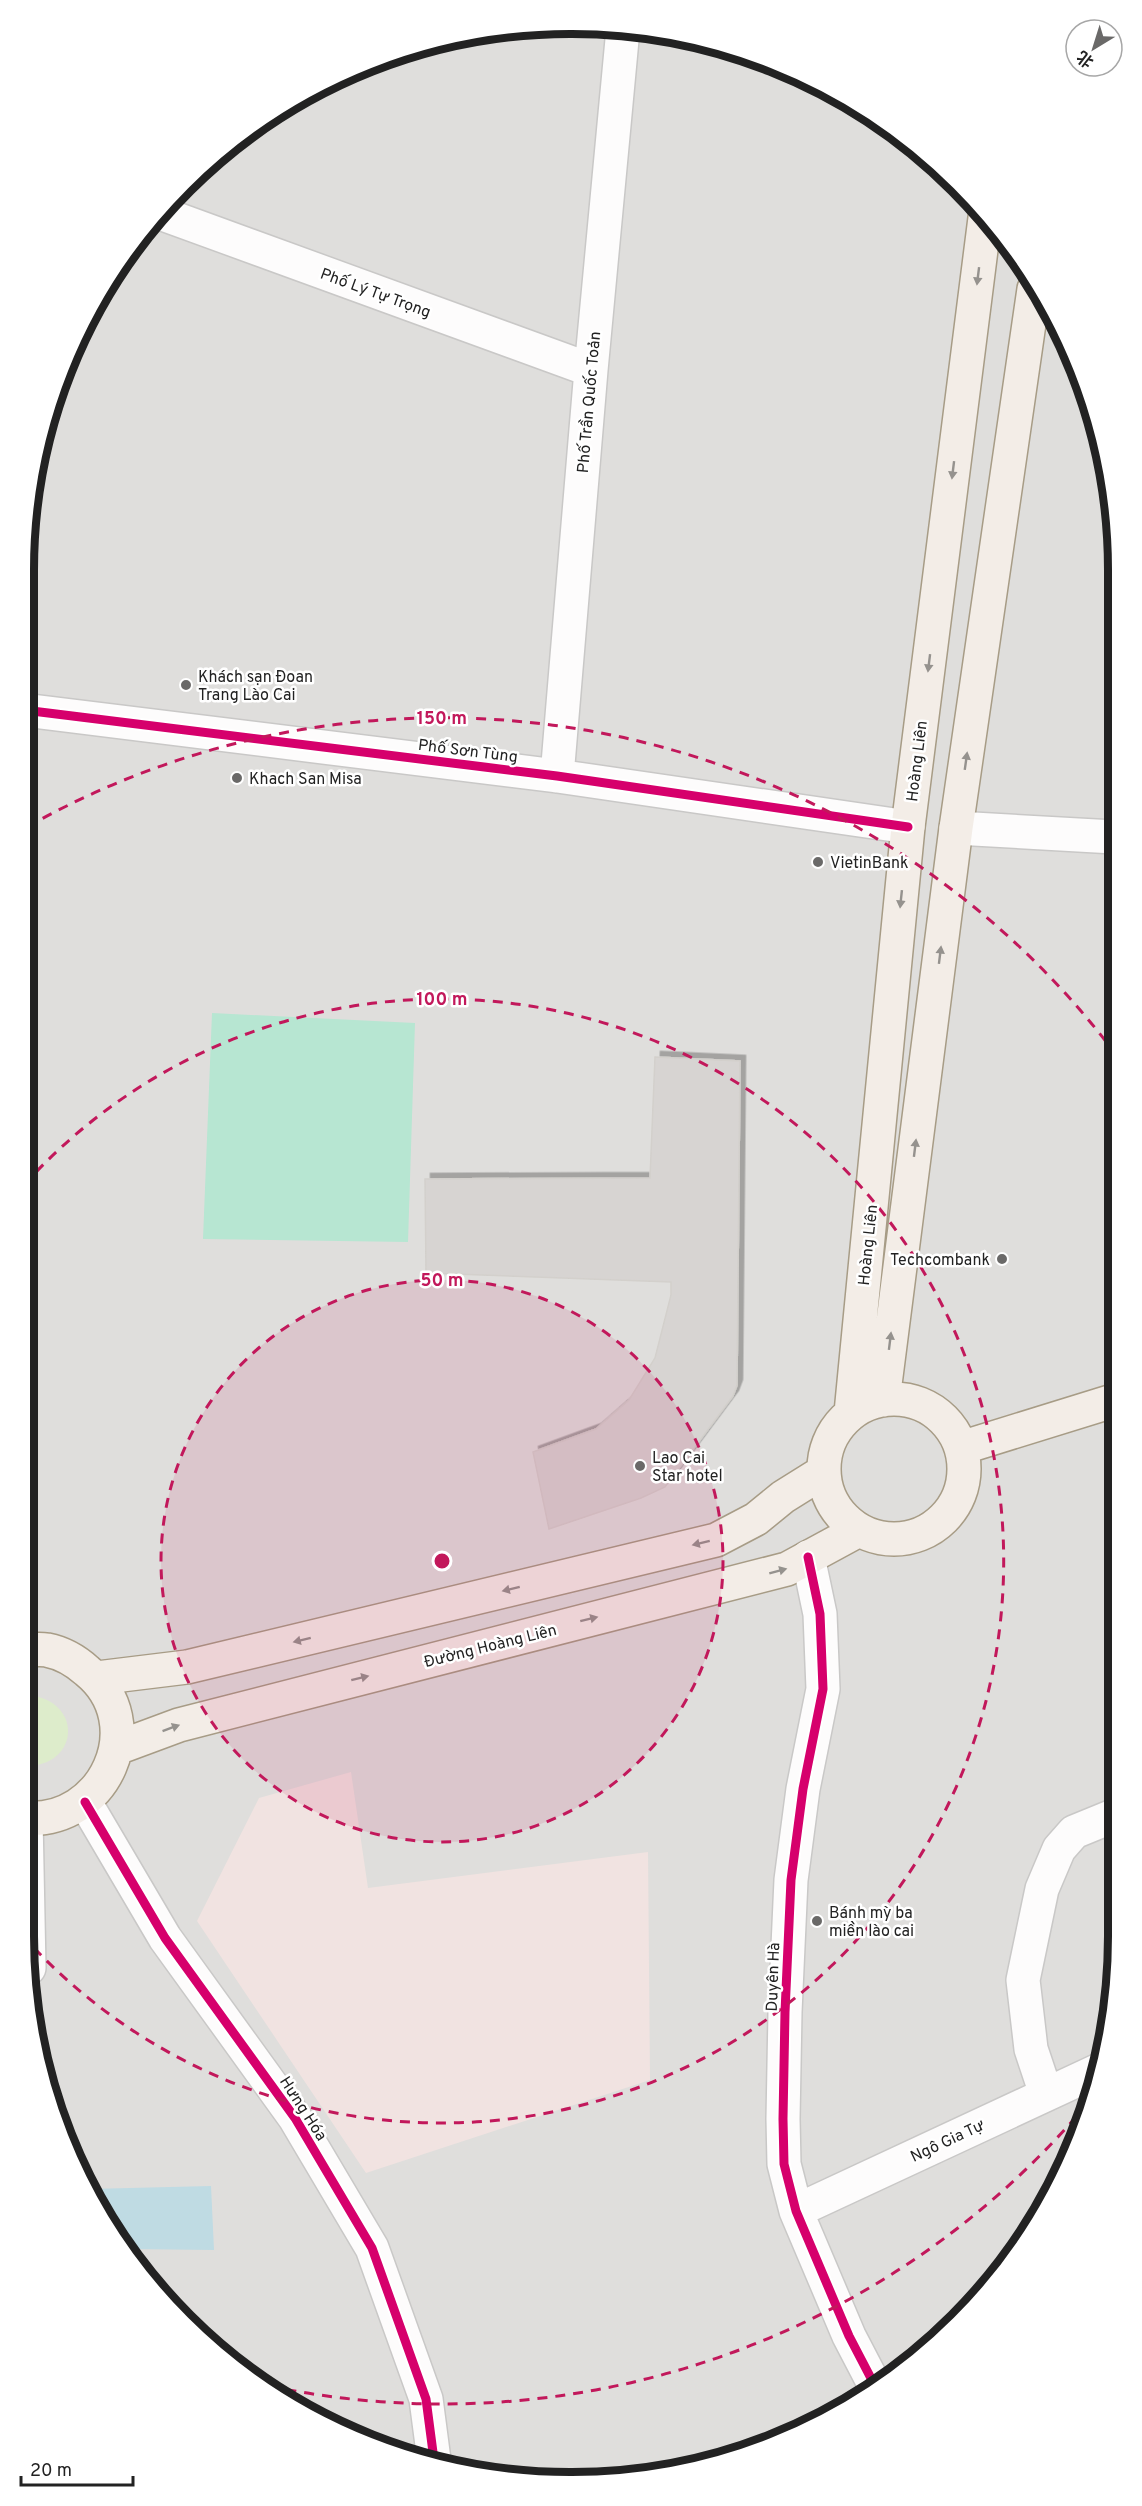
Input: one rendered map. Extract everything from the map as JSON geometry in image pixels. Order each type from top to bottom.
[{"type":"main road","name":"Hoàng Liên","points":[[851,1413],[908,828],[984,228]]},
{"type":"main road","name":"Hoàng Liên","points":[[883,1400],[956,828],[1033,298]]},
{"type":"main road","points":[[908,828],[956,828]]},
{"type":"main road","points":[[883,1400],[903,1400],[923,1405],[953,1430],[961,1448],[964,1472],[959,1496],[947,1516],[928,1531],[906,1539],[881,1539],[859,1530],[845,1520],[834,1506],[823,1472],[830,1439],[839,1425],[851,1413],[866,1404],[883,1400]]},
{"type":"main road","points":[[961,1448],[1108,1402]]},
{"type":"main road","points":[[96,1678],[187,1667],[716,1540],[756,1518],[783,1497],[823,1472]]},
{"type":"main road","name":"Đường Hoàng Liên","points":[[117,1748],[179,1725],[787,1569],[859,1530]]},
{"type":"main road","points":[[34,1650],[48,1650],[75,1660],[96,1678],[110,1699],[117,1724],[117,1748],[110,1769],[100,1787],[85,1802],[57,1815],[34,1818]]},
{"type":"street","name":"Phố Trần Quốc Toản","points":[[557,776],[591,370],[622,37]]},
{"type":"street","name":"Phố Lý Tự Trọng","points":[[169,216],[591,370]]},
{"type":"street","name":"Phố Sơn Tùng","points":[[34,711],[557,776],[908,828]]},
{"type":"street","points":[[956,828],[1108,837]]},
{"type":"street","name":"Duyên Hà","points":[[808,1557],[820,1614],[823,1689],[803,1789],[791,1880],[783,2119],[784,2164],[796,2211],[849,2336],[872,2379]]},
{"type":"street","name":"Hưng Hóa","points":[[85,1802],[165,1938],[294,2118],[372,2248],[426,2400],[433,2453]]},
{"type":"street","points":[[1046,2094],[1031,2049],[1023,1980],[1042,1888],[1059,1849],[1074,1832],[1108,1818]]},
{"type":"street","name":"Ngô Gia Tự","points":[[796,2211],[1089,2075]]},
{"type":"shaded area","points":[[571,34],[641,39],[676,45],[710,53],[776,75],[839,106],[898,145],[950,192],[997,244],[1036,303],[1067,366],[1089,432],[1103,501],[1108,571],[1108,1935],[1103,2005],[1097,2040],[1089,2074],[1067,2140],[1036,2203],[997,2262],[974,2289],[925,2338],[898,2361],[839,2400],[776,2431],[710,2453],[676,2461],[641,2467],[571,2472],[501,2467],[432,2453],[399,2443],[366,2431],[303,2400],[244,2361],[217,2338],[168,2289],[145,2262],[106,2203],[75,2140],[53,2074],[45,2040],[34,1935],[34,571],[39,501],[45,466],[53,432],[75,366],[106,303],[125,273],[145,244],[192,192],[244,145],[273,125],[303,106],[366,75],[432,53],[466,45],[501,39]]},
{"type":"shaded area","points":[[351,1772],[368,1888],[648,1852],[650,2080],[366,2173],[197,1921],[259,1798]]},
{"type":"green space","points":[[212,1013],[415,1023],[408,1242],[203,1239]]},
{"type":"green space","points":[[34,1696],[50,1702],[61,1711],[67,1722],[68,1734],[64,1746],[56,1756],[43,1763],[34,1764]]},
{"type":"water","points":[[211,2186],[214,2250],[136,2249],[99,2189]]},
{"type":"building","points":[[655,1057],[740,1061],[737,1385],[733,1396],[665,1487],[641,1498],[549,1529],[533,1452],[596,1429],[629,1400],[655,1358],[671,1295],[671,1282],[426,1273],[425,1179],[650,1178]]},
{"type":"cycle path","points":[[34,711],[557,776],[908,827]]},
{"type":"cycle path","points":[[808,1557],[820,1614],[823,1689],[803,1789],[791,1880],[785,2012],[784,2164],[796,2211],[849,2336],[872,2379]]},
{"type":"cycle path","points":[[85,1802],[165,1938],[295,2118],[372,2248],[426,2399],[433,2453]]},
{"type":"place","name":"Khách sạn Đoan Trang Lào Cai","points":[[186,685]]},
{"type":"place","name":"Khach San Misa","points":[[237,778]]},
{"type":"place","name":"VietinBank","points":[[818,862]]},
{"type":"place","name":"Techcombank","points":[[1002,1259]]},
{"type":"place","name":"Lao Cai Star hotel","points":[[640,1466]]},
{"type":"place","name":"Bánh mỳ ba miền lào cai","points":[[817,1921]]}]
